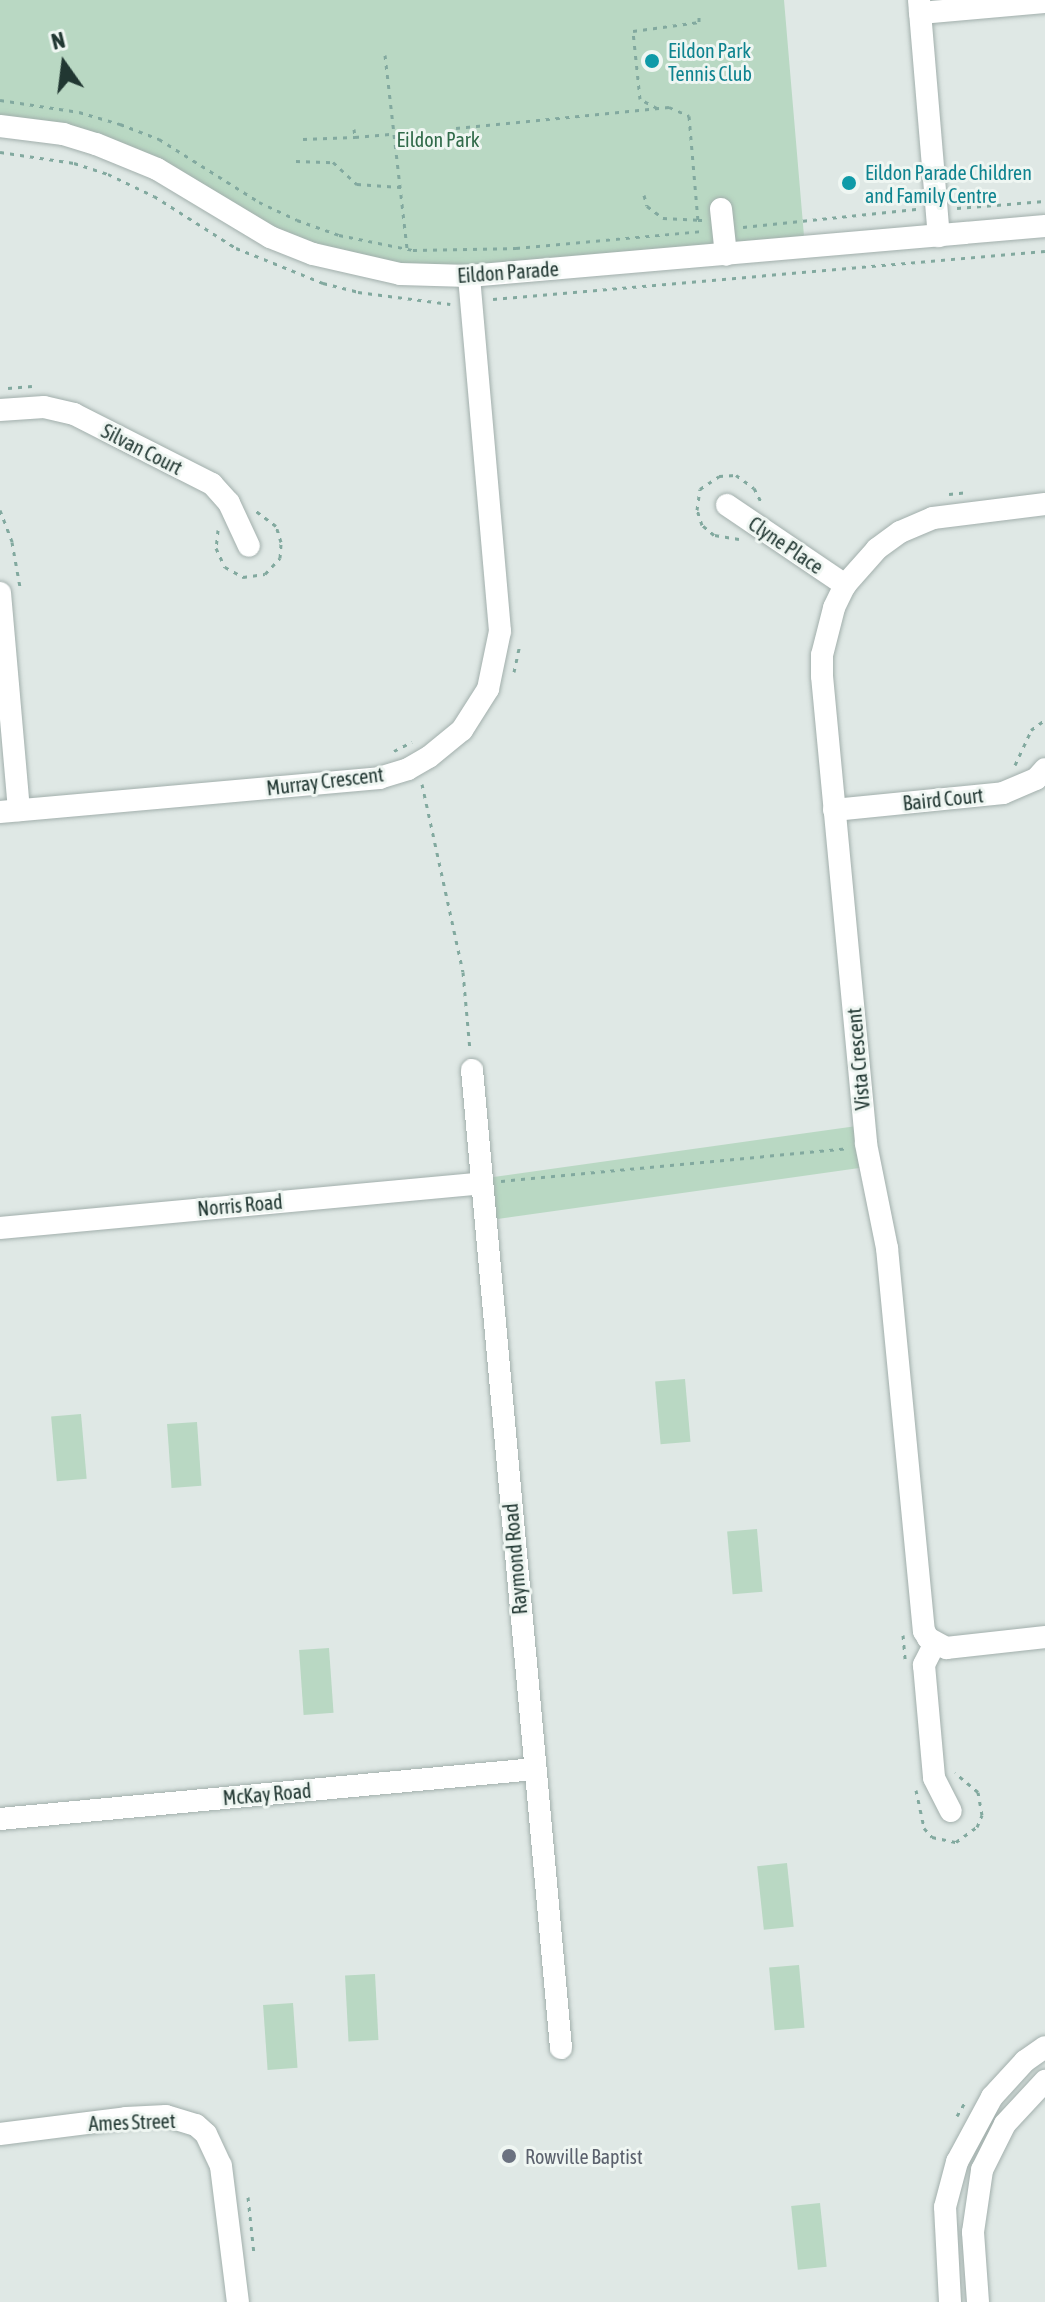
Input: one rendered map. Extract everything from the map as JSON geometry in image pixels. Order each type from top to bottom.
[{"type":"street","points":[[939,236],[919,7],[1045,2]]},
{"type":"street","name":"Eildon Parade","points":[[0,126],[63,134],[128,156],[157,169],[259,231],[313,254],[400,274],[469,276],[1045,226]]},
{"type":"street","points":[[722,219],[726,255]]},
{"type":"street","name":"Murray Crescent","points":[[10,811],[379,778],[408,769],[429,757],[462,730],[488,689],[500,631],[469,276]]},
{"type":"street","name":"Silvan Court","points":[[0,410],[34,406],[74,414],[212,484],[229,503],[249,546]]},
{"type":"street","name":"Vista Crescent","points":[[935,1643],[928,1638],[922,1623],[887,1248],[866,1144],[822,655],[827,629],[845,585],[877,549],[922,522],[960,513],[1045,504]]},
{"type":"street","name":"Clyne Place","points":[[727,505],[845,585]]},
{"type":"street","points":[[0,593],[10,811]]},
{"type":"street","name":"Baird Court","points":[[834,810],[1003,793],[1036,779],[1045,769]]},
{"type":"street","name":"Raymond Road","points":[[472,1070],[561,2048]]},
{"type":"street","name":"Norris Road","points":[[0,1228],[481,1183]]},
{"type":"street","points":[[951,1811],[934,1778],[924,1665],[935,1643],[956,1648],[1045,1637]]},
{"type":"street","name":"McKay Road","points":[[0,1819],[535,1769]]},
{"type":"street","points":[[1044,2051],[1025,2061],[992,2097],[957,2162],[945,2207],[950,2299],[977,2298],[973,2232],[982,2170],[1005,2124],[1045,2081]]},
{"type":"street","name":"Ames Street","points":[[0,2134],[126,2118],[183,2119],[206,2134],[221,2166],[238,2302]]},
{"type":"path","points":[[657,108],[640,99],[633,31],[699,22],[699,17]]},
{"type":"path","points":[[385,55],[407,248]]},
{"type":"path","points":[[0,100],[79,112],[120,124],[159,139],[259,202],[297,220],[339,235],[407,248],[516,248],[722,219]]},
{"type":"path","points":[[456,128],[669,107],[689,116],[698,220]]},
{"type":"path","points":[[354,129],[355,137]]},
{"type":"path","points":[[303,139],[393,134]]},
{"type":"path","points":[[296,161],[333,162],[357,184],[400,187]]},
{"type":"path","points":[[644,195],[647,206],[663,218],[698,220],[916,212],[915,199]]},
{"type":"path","points":[[956,208],[1045,201]]},
{"type":"path","points":[[492,305],[492,299],[1045,251]]},
{"type":"path","points":[[1008,771],[1023,755],[1031,730],[1045,720]]},
{"type":"path","points":[[387,754],[415,740]]},
{"type":"path","points":[[422,784],[463,972],[472,1070]]},
{"type":"path","points":[[481,1183],[847,1148]]},
{"type":"path","points":[[248,2197],[254,2257]]},
{"type":"green space","name":"Eildon Park","points":[[0,0],[784,0],[805,248],[469,276],[348,264],[158,169],[0,126]]},
{"type":"green space","points":[[864,1125],[870,1167],[487,1220],[481,1179]]},
{"type":"green space","points":[[685,1379],[690,1442],[661,1444],[655,1382]]},
{"type":"green space","points":[[81,1414],[87,1479],[57,1481],[51,1417]]},
{"type":"green space","points":[[197,1422],[201,1486],[172,1488],[167,1424]]},
{"type":"green space","points":[[757,1529],[762,1592],[733,1594],[727,1532]]},
{"type":"green space","points":[[329,1648],[334,1713],[304,1715],[299,1650]]},
{"type":"green space","points":[[787,1863],[794,1927],[764,1930],[757,1866]]},
{"type":"green space","points":[[799,1965],[804,2028],[775,2030],[769,1968]]},
{"type":"green space","points":[[375,1974],[378,2040],[348,2041],[345,1976]]},
{"type":"green space","points":[[293,2003],[298,2068],[268,2070],[263,2005]]},
{"type":"green space","points":[[820,2203],[827,2267],[798,2270],[791,2206]]},
{"type":"place","name":"Eildon Park Tennis Club","points":[[652,61]]},
{"type":"place","name":"Eildon Parade Children and Family Centre","points":[[849,183]]},
{"type":"place","name":"Rowville Baptist","points":[[509,2156]]}]
